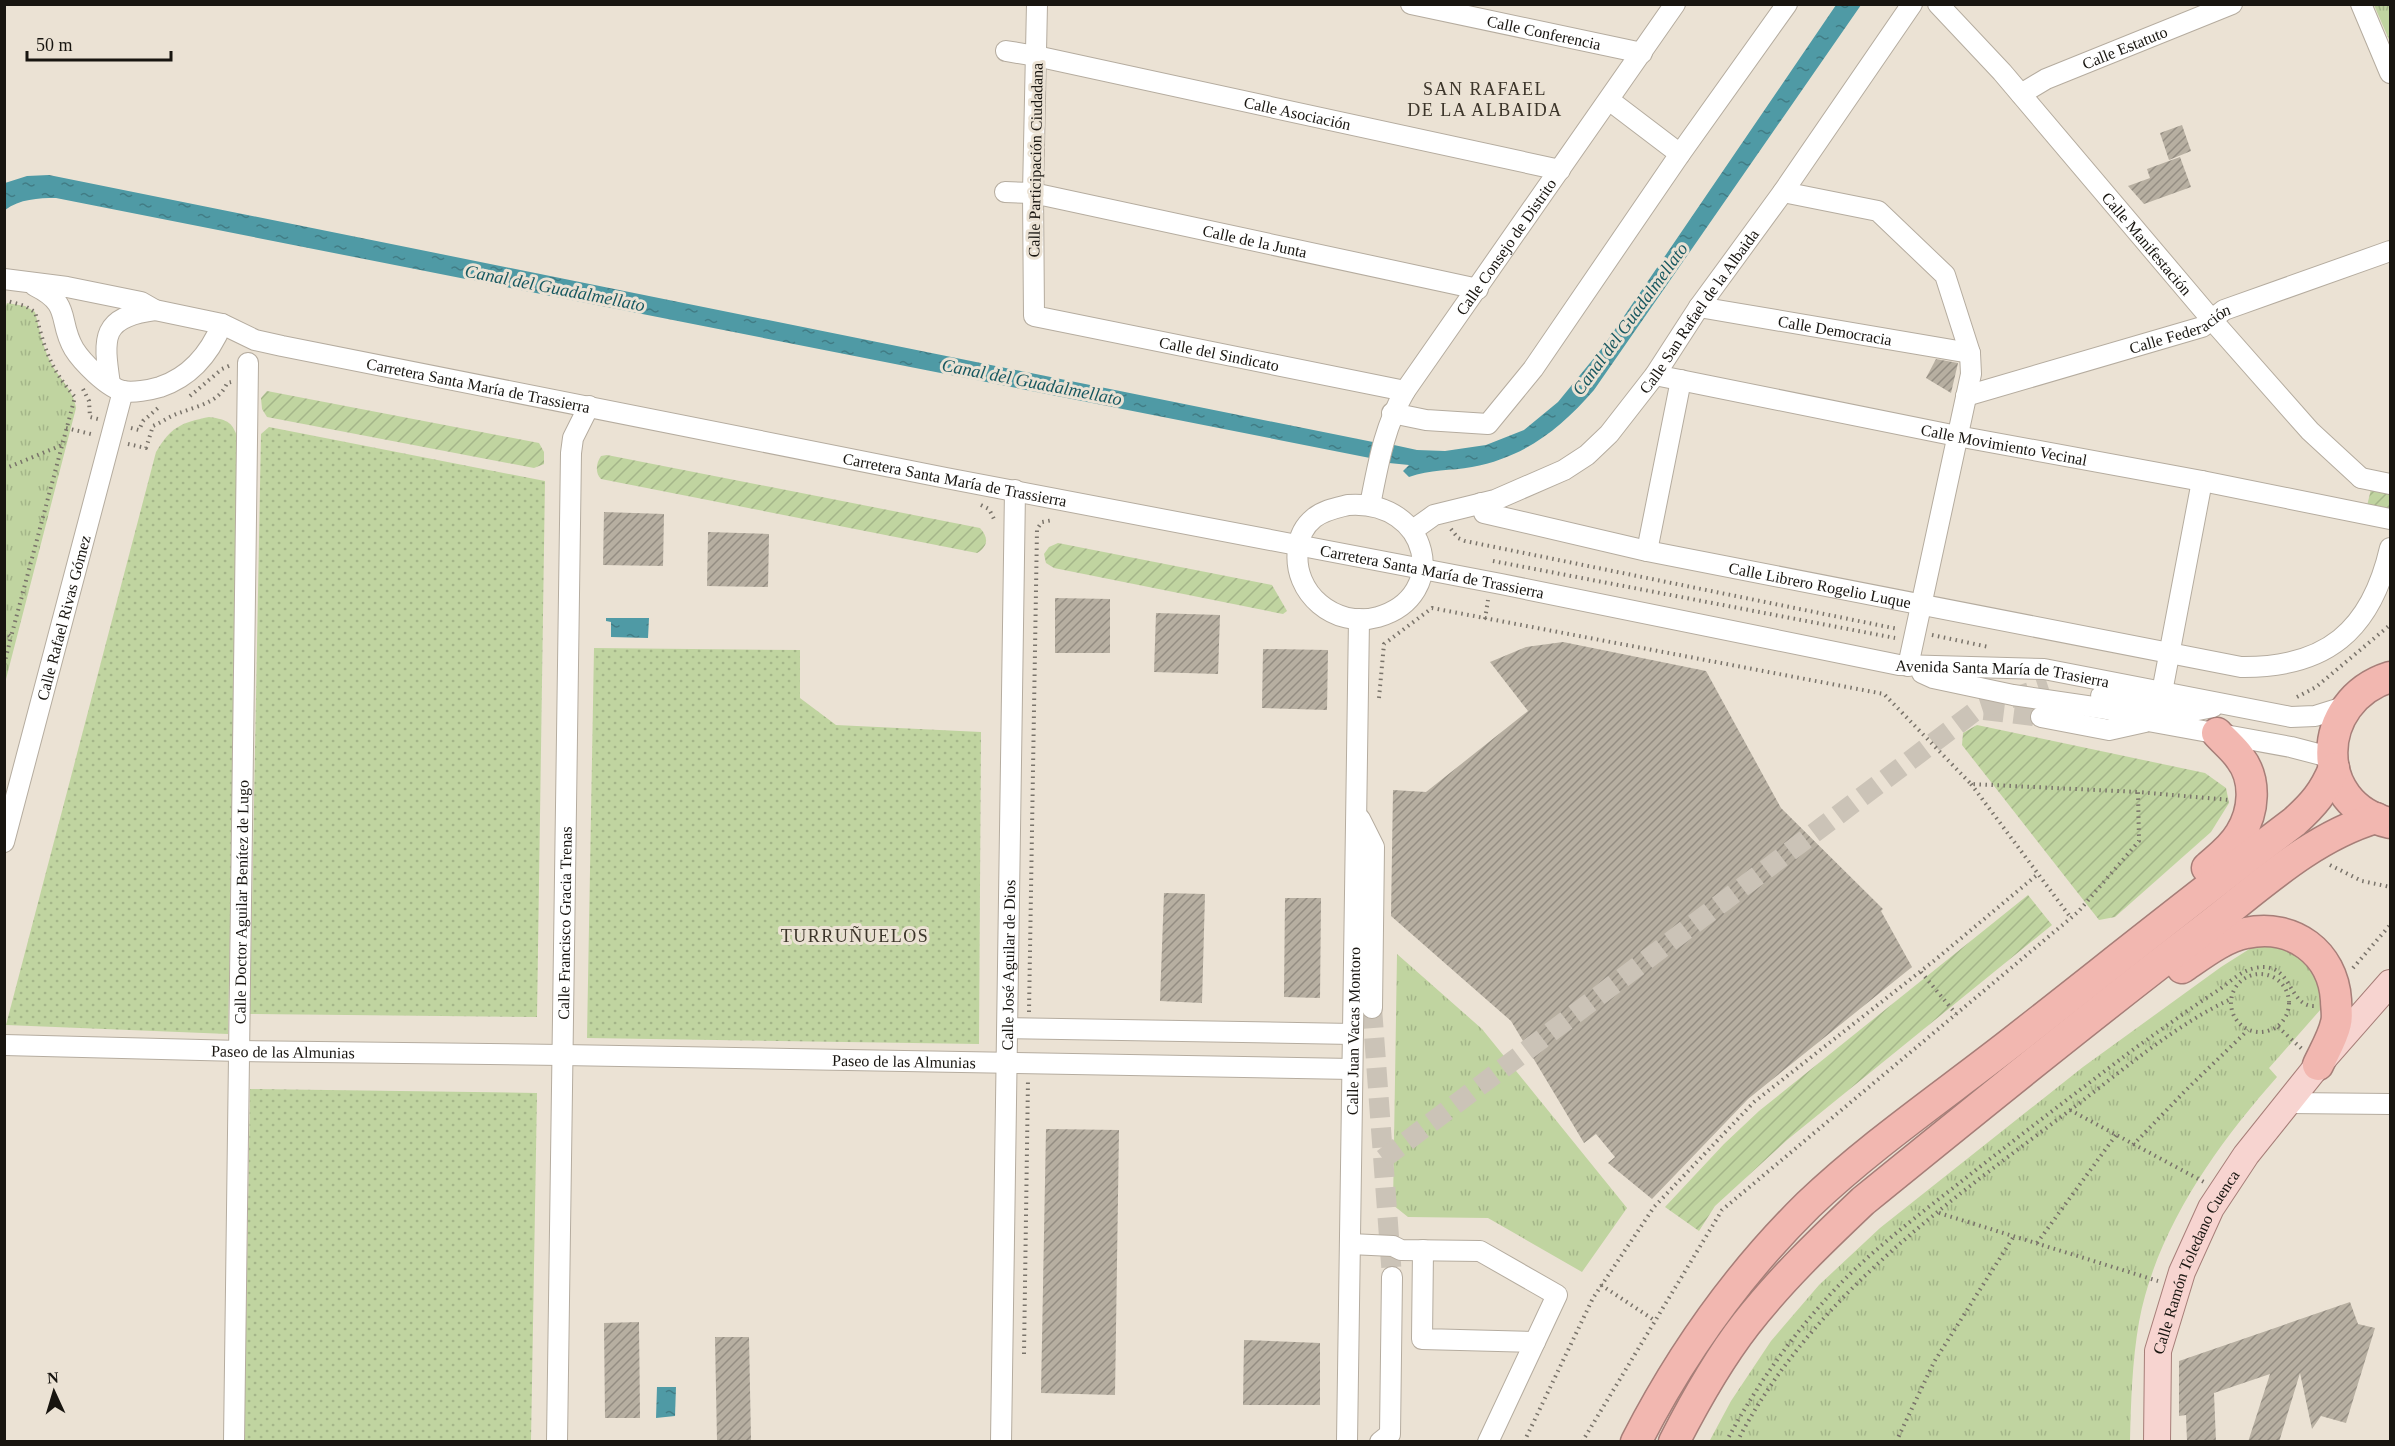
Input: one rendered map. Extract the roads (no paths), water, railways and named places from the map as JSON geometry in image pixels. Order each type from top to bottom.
[{"type":"highway","points":[[2383,821],[2349,798],[2338,779],[2332,747],[2336,726],[2347,706],[2361,691],[2387,677]]},
{"type":"highway","points":[[2055,1009],[2130,936],[2226,851],[2239,836],[2247,821],[2251,802],[2249,775],[2241,759],[2217,733]]},
{"type":"highway","points":[[1636,1442],[1696,1339],[1734,1287],[1778,1236],[1847,1170],[2294,822],[2325,789],[2334,763]]},
{"type":"highway","points":[[1674,1442],[1718,1365],[1740,1333],[1799,1263],[1863,1201],[2173,953],[2313,846],[2348,826],[2383,821]]},
{"type":"highway","points":[[2027,1070],[2226,941],[2246,933],[2269,931],[2303,941],[2330,969],[2335,989],[2336,1023],[2318,1065]]},
{"type":"main road","name":"Calle Ramón Toledano Cuenca","points":[[2157,1442],[2158,1351],[2182,1272],[2211,1208],[2246,1155],[2318,1065],[2391,983]]},
{"type":"street","name":"Calle Participación Ciudadana","points":[[1034,316],[1033,193],[1037,4]]},
{"type":"street","name":"Calle Conferencia","points":[[1411,4],[1642,53]]},
{"type":"street","name":"Calle Consejo de Distrito","points":[[1370,505],[1383,437],[1392,413],[1405,391],[1675,4]]},
{"type":"street","points":[[1392,413],[1426,420],[1488,424],[1533,369],[1680,154],[1787,4]]},
{"type":"street","name":"Calle San Rafael de la Albaida","points":[[1413,530],[1434,515],[1495,500],[1564,470],[1587,455],[1609,434],[1655,375],[1699,307],[1783,192],[1912,4]]},
{"type":"street","name":"Calle Manifestación","points":[[1938,4],[2021,94],[2212,320],[2310,431],[2361,478]]},
{"type":"street","name":"Calle Estatuto","points":[[2021,94],[2046,79],[2232,4]]},
{"type":"street","points":[[2361,4],[2391,73]]},
{"type":"street","name":"Calle Asociación","points":[[1006,51],[1560,170]]},
{"type":"street","points":[[1609,100],[1680,154]]},
{"type":"street","name":"Calle de la Junta","points":[[1005,192],[1033,193],[1478,289]]},
{"type":"street","points":[[1783,192],[1878,211],[1945,275],[1970,353],[1971,374],[1908,666]]},
{"type":"street","name":"Calle Federación","points":[[1966,396],[2202,327],[2224,310],[2391,251]]},
{"type":"street","name":"Carretera Santa María de Trassierra","points":[[4,279],[29,284],[67,287],[141,302],[155,310],[222,324],[255,340],[1908,666]]},
{"type":"street","points":[[29,284],[50,294],[57,301],[63,312],[74,350],[84,362],[116,387],[153,390],[175,382],[198,363],[214,343],[222,324]]},
{"type":"street","name":"Calle Democracia","points":[[1699,307],[1970,353]]},
{"type":"street","name":"Calle Rafael Rivas Gómez","points":[[4,842],[109,439],[116,387],[106,350],[112,326],[123,317],[137,312],[155,310]]},
{"type":"street","name":"Calle del Sindicato","points":[[1034,316],[1405,391]]},
{"type":"street","name":"Calle Doctor Aguilar Benítez de Lugo","points":[[234,1442],[248,372]]},
{"type":"street","name":"Calle Movimiento Vecinal","points":[[1655,375],[1957,436],[2202,481],[2391,519]]},
{"type":"street","points":[[1647,551],[1681,380]]},
{"type":"street","name":"Calle Francisco Gracia Trenas","points":[[557,1442],[571,453],[573,438],[589,406]]},
{"type":"street","points":[[2354,511],[2361,478],[2391,484]]},
{"type":"street","points":[[2162,692],[2202,481]]},
{"type":"street","name":"Calle José Aguilar de Dios","points":[[1001,1442],[1015,489]]},
{"type":"street","name":"Calle Librero Rogelio Luque","points":[[1481,503],[1484,513],[1647,551],[2241,667],[2267,668],[2298,662],[2325,651],[2350,634],[2370,605],[2384,576],[2391,549]]},
{"type":"street","points":[[1348,505],[1370,505],[1398,516],[1413,530],[1423,554],[1422,570],[1412,593],[1400,606],[1378,617],[1359,619],[1332,613],[1310,595],[1298,569],[1298,545],[1307,525],[1321,514],[1348,505]]},
{"type":"street","name":"Calle Juan Vacas Montoro","points":[[1347,1442],[1358,813],[1359,619]]},
{"type":"street","name":"Avenida Santa María de Trasierra","points":[[1908,666],[2044,669],[2291,717],[2315,716],[2347,706]]},
{"type":"street","name":"Avenida Santa María de Trasierra","points":[[1908,666],[1934,678],[2013,694],[2107,709],[2148,721],[2291,747],[2334,763]]},
{"type":"street","points":[[2048,686],[2188,712],[2225,705]]},
{"type":"street","points":[[2041,717],[2109,730],[2148,721]]},
{"type":"street","points":[[1358,813],[1374,847],[1372,1008]]},
{"type":"street","points":[[1008,1028],[1353,1034]]},
{"type":"street","name":"Paseo de las Almunias","points":[[4,1045],[1352,1069]]},
{"type":"street","points":[[2289,1103],[2391,1104]]},
{"type":"street","points":[[1350,1244],[1393,1246],[1401,1250],[1480,1251],[1557,1295],[1488,1442]]},
{"type":"street","points":[[1423,1250],[1422,1339],[1535,1342]]},
{"type":"street","points":[[1380,1442],[1390,1434],[1392,1277]]},
{"type":"water","name":"Canal del Guadalmellato","points":[[1836,5],[1861,5],[1594,390],[1581,404],[1554,429],[1525,449],[1491,462],[1409,477],[1403,471],[1409,465],[1389,463],[1394,445],[1417,450],[1445,451],[1486,445],[1524,430],[1558,402],[1603,347]]},
{"type":"water","name":"Canal del Guadalmellato","points":[[49,175],[1373,442],[1370,458],[56,198],[23,201],[5,210],[5,183],[27,176]]},
{"type":"water","points":[[606,618],[649,618],[648,638],[611,637],[611,622],[606,621]]},
{"type":"water","points":[[657,1387],[676,1387],[675,1416],[656,1418]]},
{"type":"tunnel","points":[[1383,1159],[1978,709],[2048,686]]},
{"type":"tunnel","points":[[1984,710],[2041,717]]},
{"type":"tunnel","points":[[1372,1008],[1392,1277]]},
{"type":"district","name":"SAN RAFAEL DE LA ALBAIDA","points":[[1485,100]]},
{"type":"district","name":"TURRUÑUELOS","points":[[855,936]]}]
